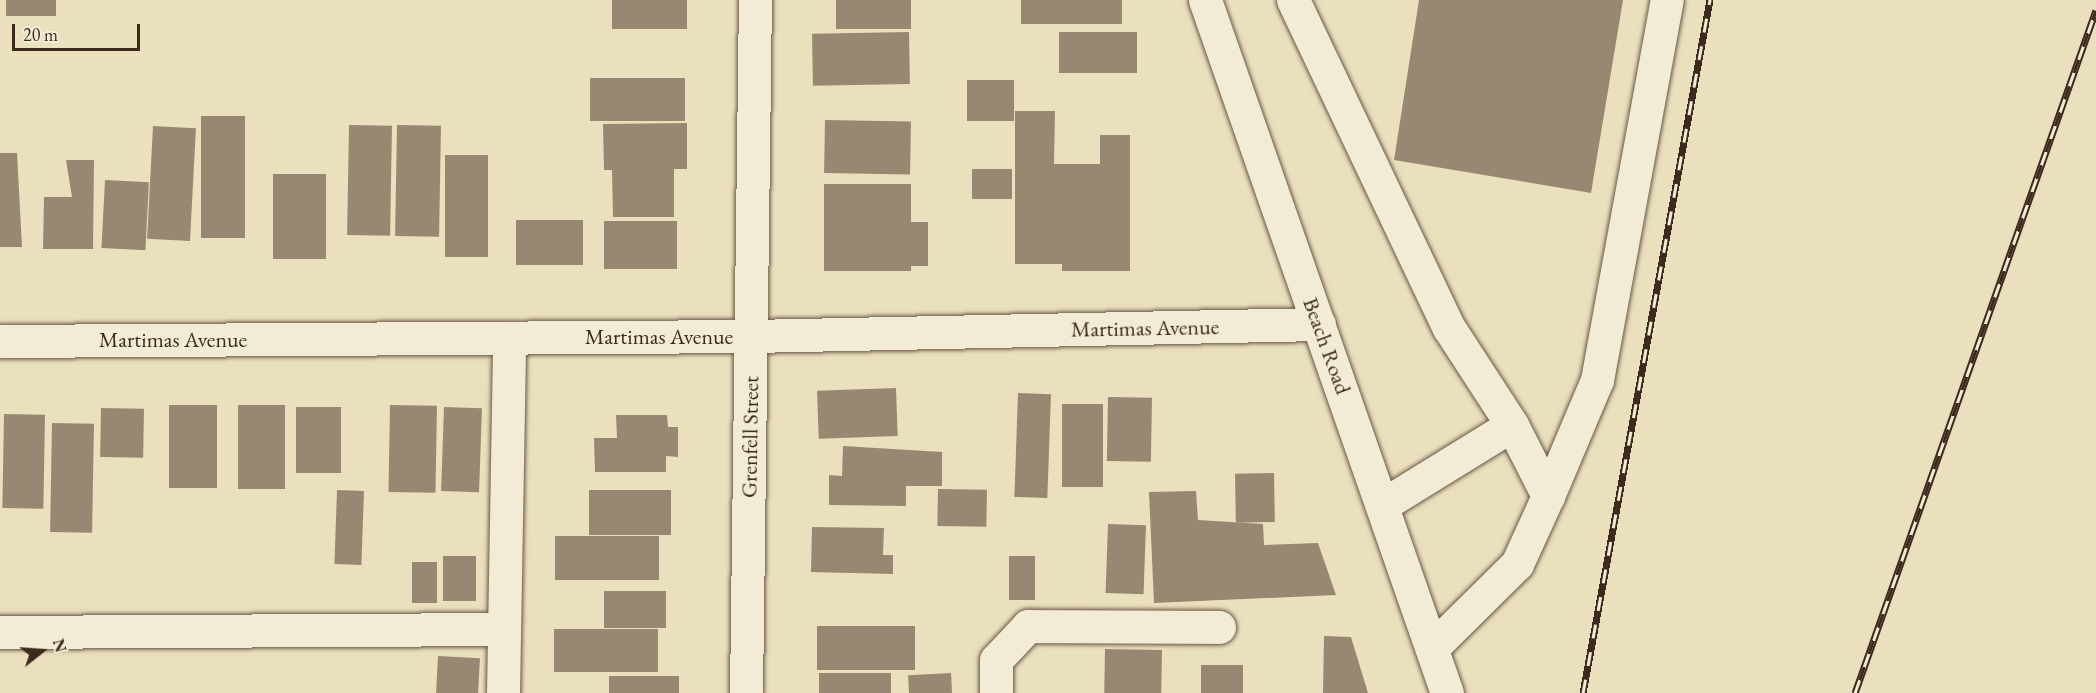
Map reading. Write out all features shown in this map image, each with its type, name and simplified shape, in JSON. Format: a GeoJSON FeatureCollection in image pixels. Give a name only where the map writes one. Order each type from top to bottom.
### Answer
{"type":"FeatureCollection","features":[{"type":"Feature","properties":{"kind":"street","name":"Grenfell Street"},"geometry":{"type":"LineString","coordinates":[[746,693],[755,0]]}},
{"type":"Feature","properties":{"kind":"street","name":"Beach Road"},"geometry":{"type":"LineString","coordinates":[[1205,0],[1384,504],[1447,693]]}},
{"type":"Feature","properties":{"kind":"street"},"geometry":{"type":"LineString","coordinates":[[1293,0],[1449,328],[1512,425],[1548,496]]}},
{"type":"Feature","properties":{"kind":"street"},"geometry":{"type":"LineString","coordinates":[[1432,648],[1517,564],[1597,380],[1667,0]]}},
{"type":"Feature","properties":{"kind":"street","name":"Martimas Avenue"},"geometry":{"type":"LineString","coordinates":[[0,341],[751,336],[1319,324]]}},
{"type":"Feature","properties":{"kind":"street"},"geometry":{"type":"LineString","coordinates":[[503,693],[509,338]]}},
{"type":"Feature","properties":{"kind":"street"},"geometry":{"type":"LineString","coordinates":[[1384,504],[1512,425]]}},
{"type":"Feature","properties":{"kind":"street"},"geometry":{"type":"LineString","coordinates":[[996,693],[996,660],[1028,626],[1219,627]]}},
{"type":"Feature","properties":{"kind":"street"},"geometry":{"type":"LineString","coordinates":[[0,632],[504,629]]}},
{"type":"Feature","properties":{"kind":"building"},"geometry":{"type":"Polygon","coordinates":[[[6,0],[56,0],[56,16],[6,16],[6,0]]]}},
{"type":"Feature","properties":{"kind":"building"},"geometry":{"type":"Polygon","coordinates":[[[612,0],[687,0],[687,29],[612,29],[612,0]]]}},
{"type":"Feature","properties":{"kind":"building"},"geometry":{"type":"Polygon","coordinates":[[[836,0],[911,0],[911,29],[836,29],[836,0]]]}},
{"type":"Feature","properties":{"kind":"building"},"geometry":{"type":"Polygon","coordinates":[[[1021,0],[1122,0],[1122,24],[1021,24],[1021,0]]]}},
{"type":"Feature","properties":{"kind":"building"},"geometry":{"type":"Polygon","coordinates":[[[1419,0],[1623,0],[1591,193],[1394,160],[1419,0]]]}},
{"type":"Feature","properties":{"kind":"building"},"geometry":{"type":"Polygon","coordinates":[[[909,32],[910,84],[813,86],[812,34],[909,32]]]}},
{"type":"Feature","properties":{"kind":"building"},"geometry":{"type":"Polygon","coordinates":[[[1059,32],[1137,32],[1137,73],[1059,73],[1059,32]]]}},
{"type":"Feature","properties":{"kind":"building"},"geometry":{"type":"Polygon","coordinates":[[[590,78],[685,78],[685,121],[590,121],[590,78]]]}},
{"type":"Feature","properties":{"kind":"building"},"geometry":{"type":"Polygon","coordinates":[[[967,80],[1014,80],[1014,121],[967,121],[967,80]]]}},
{"type":"Feature","properties":{"kind":"building"},"geometry":{"type":"Polygon","coordinates":[[[1015,111],[1055,111],[1054,164],[1100,164],[1100,135],[1130,135],[1130,271],[1062,271],[1062,264],[1015,264],[1015,111]]]}},
{"type":"Feature","properties":{"kind":"building"},"geometry":{"type":"Polygon","coordinates":[[[201,116],[245,116],[245,238],[201,238],[201,116]]]}},
{"type":"Feature","properties":{"kind":"building"},"geometry":{"type":"Polygon","coordinates":[[[825,120],[911,122],[910,174],[824,173],[825,120]]]}},
{"type":"Feature","properties":{"kind":"building"},"geometry":{"type":"Polygon","coordinates":[[[687,123],[687,169],[674,169],[674,217],[613,217],[612,170],[604,170],[603,124],[687,123]]]}},
{"type":"Feature","properties":{"kind":"building"},"geometry":{"type":"Polygon","coordinates":[[[349,125],[392,126],[390,236],[347,235],[349,125]]]}},
{"type":"Feature","properties":{"kind":"building"},"geometry":{"type":"Polygon","coordinates":[[[397,125],[441,126],[439,237],[395,236],[397,125]]]}},
{"type":"Feature","properties":{"kind":"building"},"geometry":{"type":"Polygon","coordinates":[[[153,126],[196,128],[190,241],[147,239],[153,126]]]}},
{"type":"Feature","properties":{"kind":"building"},"geometry":{"type":"Polygon","coordinates":[[[0,153],[17,153],[22,247],[0,247],[0,153]]]}},
{"type":"Feature","properties":{"kind":"building"},"geometry":{"type":"Polygon","coordinates":[[[445,155],[488,155],[488,257],[445,257],[445,155]]]}},
{"type":"Feature","properties":{"kind":"building"},"geometry":{"type":"Polygon","coordinates":[[[66,160],[94,160],[93,249],[43,249],[44,197],[72,197],[66,160]]]}},
{"type":"Feature","properties":{"kind":"building"},"geometry":{"type":"Polygon","coordinates":[[[972,169],[1012,169],[1012,199],[972,199],[972,169]]]}},
{"type":"Feature","properties":{"kind":"building"},"geometry":{"type":"Polygon","coordinates":[[[273,174],[326,174],[326,259],[273,259],[273,174]]]}},
{"type":"Feature","properties":{"kind":"building"},"geometry":{"type":"Polygon","coordinates":[[[105,180],[149,182],[145,250],[101,248],[105,180]]]}},
{"type":"Feature","properties":{"kind":"building"},"geometry":{"type":"Polygon","coordinates":[[[824,184],[911,184],[911,222],[928,222],[928,266],[911,266],[911,271],[824,271],[824,184]]]}},
{"type":"Feature","properties":{"kind":"building"},"geometry":{"type":"Polygon","coordinates":[[[516,220],[583,220],[583,265],[516,265],[516,220]]]}},
{"type":"Feature","properties":{"kind":"building"},"geometry":{"type":"Polygon","coordinates":[[[604,221],[677,221],[677,269],[604,269],[604,221]]]}},
{"type":"Feature","properties":{"kind":"building"},"geometry":{"type":"Polygon","coordinates":[[[896,388],[898,436],[819,439],[817,391],[896,388]]]}},
{"type":"Feature","properties":{"kind":"building"},"geometry":{"type":"Polygon","coordinates":[[[1018,393],[1051,394],[1047,498],[1014,497],[1018,393]]]}},
{"type":"Feature","properties":{"kind":"building"},"geometry":{"type":"Polygon","coordinates":[[[1108,397],[1152,398],[1151,462],[1107,461],[1108,397]]]}},
{"type":"Feature","properties":{"kind":"building"},"geometry":{"type":"Polygon","coordinates":[[[1062,404],[1103,404],[1103,487],[1062,487],[1062,404]]]}},
{"type":"Feature","properties":{"kind":"building"},"geometry":{"type":"Polygon","coordinates":[[[169,405],[217,405],[217,488],[169,488],[169,405]]]}},
{"type":"Feature","properties":{"kind":"building"},"geometry":{"type":"Polygon","coordinates":[[[238,405],[285,405],[285,489],[238,489],[238,405]]]}},
{"type":"Feature","properties":{"kind":"building"},"geometry":{"type":"Polygon","coordinates":[[[390,405],[437,406],[435,493],[388,492],[390,405]]]}},
{"type":"Feature","properties":{"kind":"building"},"geometry":{"type":"Polygon","coordinates":[[[296,407],[341,407],[341,473],[296,473],[296,407]]]}},
{"type":"Feature","properties":{"kind":"building"},"geometry":{"type":"Polygon","coordinates":[[[444,407],[482,408],[479,492],[441,491],[444,407]]]}},
{"type":"Feature","properties":{"kind":"building"},"geometry":{"type":"Polygon","coordinates":[[[101,408],[144,409],[143,458],[100,457],[101,408]]]}},
{"type":"Feature","properties":{"kind":"building"},"geometry":{"type":"Polygon","coordinates":[[[4,414],[45,415],[43,509],[2,508],[4,414]]]}},
{"type":"Feature","properties":{"kind":"building"},"geometry":{"type":"Polygon","coordinates":[[[616,415],[667,415],[668,427],[678,427],[678,457],[666,456],[666,472],[595,472],[594,438],[617,438],[616,415]]]}},
{"type":"Feature","properties":{"kind":"building"},"geometry":{"type":"Polygon","coordinates":[[[52,423],[94,424],[92,533],[50,532],[52,423]]]}},
{"type":"Feature","properties":{"kind":"building"},"geometry":{"type":"Polygon","coordinates":[[[843,446],[942,452],[942,486],[906,486],[906,506],[829,505],[829,475],[842,476],[843,446]]]}},
{"type":"Feature","properties":{"kind":"building"},"geometry":{"type":"Polygon","coordinates":[[[1274,473],[1275,522],[1236,523],[1235,474],[1274,473]]]}},
{"type":"Feature","properties":{"kind":"building"},"geometry":{"type":"Polygon","coordinates":[[[938,489],[987,490],[986,527],[937,526],[938,489]]]}},
{"type":"Feature","properties":{"kind":"building"},"geometry":{"type":"Polygon","coordinates":[[[337,490],[364,491],[361,565],[334,564],[337,490]]]}},
{"type":"Feature","properties":{"kind":"building"},"geometry":{"type":"Polygon","coordinates":[[[589,490],[671,490],[671,535],[589,535],[589,490]]]}},
{"type":"Feature","properties":{"kind":"building"},"geometry":{"type":"Polygon","coordinates":[[[1196,491],[1198,520],[1263,524],[1264,545],[1318,543],[1336,595],[1154,603],[1149,492],[1196,491]]]}},
{"type":"Feature","properties":{"kind":"building"},"geometry":{"type":"Polygon","coordinates":[[[1108,524],[1146,525],[1144,594],[1106,593],[1108,524]]]}},
{"type":"Feature","properties":{"kind":"building"},"geometry":{"type":"Polygon","coordinates":[[[812,527],[884,528],[883,555],[893,555],[893,574],[811,572],[812,527]]]}},
{"type":"Feature","properties":{"kind":"building"},"geometry":{"type":"Polygon","coordinates":[[[555,536],[659,536],[659,580],[555,580],[555,536]]]}},
{"type":"Feature","properties":{"kind":"building"},"geometry":{"type":"Polygon","coordinates":[[[443,556],[476,556],[476,601],[443,601],[443,556]]]}},
{"type":"Feature","properties":{"kind":"building"},"geometry":{"type":"Polygon","coordinates":[[[1009,556],[1035,556],[1035,600],[1009,600],[1009,556]]]}},
{"type":"Feature","properties":{"kind":"building"},"geometry":{"type":"Polygon","coordinates":[[[412,562],[437,562],[437,603],[412,603],[412,562]]]}},
{"type":"Feature","properties":{"kind":"building"},"geometry":{"type":"Polygon","coordinates":[[[604,591],[666,591],[666,628],[604,628],[604,591]]]}},
{"type":"Feature","properties":{"kind":"building"},"geometry":{"type":"Polygon","coordinates":[[[817,626],[915,626],[915,670],[817,670],[817,626]]]}},
{"type":"Feature","properties":{"kind":"building"},"geometry":{"type":"Polygon","coordinates":[[[554,629],[658,629],[658,672],[554,672],[554,629]]]}},
{"type":"Feature","properties":{"kind":"building"},"geometry":{"type":"Polygon","coordinates":[[[1324,636],[1351,637],[1368,693],[1323,693],[1324,636]]]}},
{"type":"Feature","properties":{"kind":"building"},"geometry":{"type":"Polygon","coordinates":[[[1105,649],[1162,650],[1161,693],[1104,693],[1105,649]]]}},
{"type":"Feature","properties":{"kind":"building"},"geometry":{"type":"Polygon","coordinates":[[[438,656],[480,658],[478,693],[436,693],[438,656]]]}},
{"type":"Feature","properties":{"kind":"building"},"geometry":{"type":"Polygon","coordinates":[[[1201,665],[1243,665],[1243,693],[1201,693],[1201,665]]]}},
{"type":"Feature","properties":{"kind":"building"},"geometry":{"type":"Polygon","coordinates":[[[819,673],[891,673],[891,693],[819,693],[819,673]]]}},
{"type":"Feature","properties":{"kind":"building"},"geometry":{"type":"Polygon","coordinates":[[[951,673],[952,693],[909,693],[908,675],[951,673]]]}},
{"type":"Feature","properties":{"kind":"building"},"geometry":{"type":"Polygon","coordinates":[[[609,676],[679,676],[679,693],[609,693],[609,676]]]}},
{"type":"Feature","properties":{"kind":"railway"},"geometry":{"type":"LineString","coordinates":[[1583,693],[1710,0]]}},
{"type":"Feature","properties":{"kind":"railway"},"geometry":{"type":"LineString","coordinates":[[1855,693],[2096,10]]}}]}
